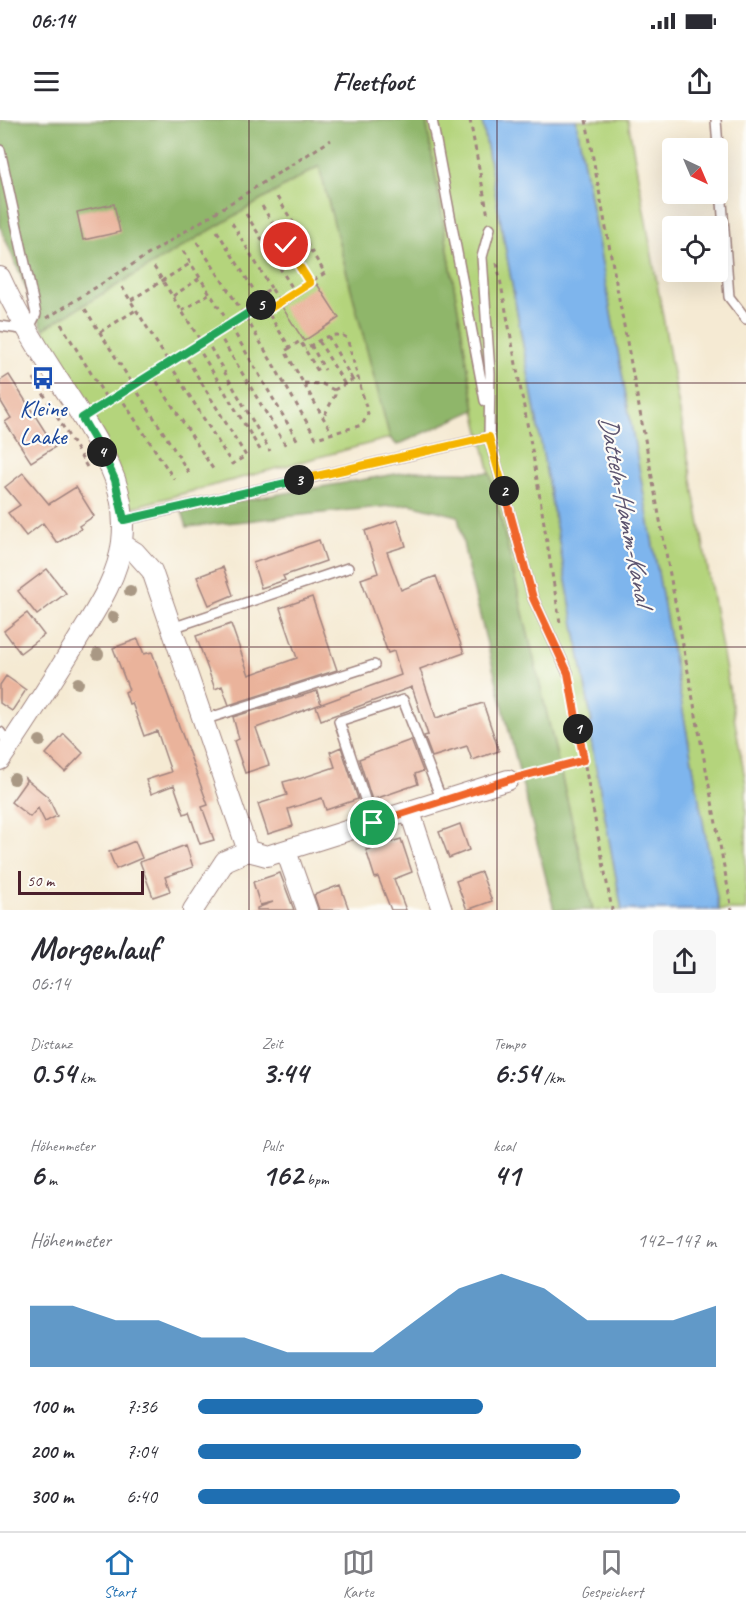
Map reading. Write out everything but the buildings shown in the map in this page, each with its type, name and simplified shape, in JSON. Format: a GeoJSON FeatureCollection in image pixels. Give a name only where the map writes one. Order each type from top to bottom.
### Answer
{"type":"FeatureCollection","features":[{"type":"Feature","properties":{"kind":"street"},"geometry":{"type":"LineString","coordinates":[[0,277],[28,330],[110,466],[124,520],[117,566],[92,615],[3,745]]}},
{"type":"Feature","properties":{"kind":"street"},"geometry":{"type":"LineString","coordinates":[[122,544],[135,552],[152,571],[248,850]]}},
{"type":"Feature","properties":{"kind":"street"},"geometry":{"type":"LineString","coordinates":[[193,910],[225,861],[248,850],[267,856],[286,851],[508,780]]}},
{"type":"Feature","properties":{"kind":"street"},"geometry":{"type":"LineString","coordinates":[[410,812],[442,910]]}},
{"type":"Feature","properties":{"kind":"street"},"geometry":{"type":"LineString","coordinates":[[286,851],[307,910]]}},
{"type":"Feature","properties":{"kind":"lane"},"geometry":{"type":"LineString","coordinates":[[432,120],[488,416]]}},
{"type":"Feature","properties":{"kind":"lane"},"geometry":{"type":"LineString","coordinates":[[716,120],[729,297],[746,319]]}},
{"type":"Feature","properties":{"kind":"lane"},"geometry":{"type":"LineString","coordinates":[[0,150],[36,314],[28,330],[0,326]]}},
{"type":"Feature","properties":{"kind":"lane"},"geometry":{"type":"LineString","coordinates":[[490,228],[482,257],[490,373],[489,437],[533,598],[568,673]]}},
{"type":"Feature","properties":{"kind":"lane"},"geometry":{"type":"LineString","coordinates":[[124,520],[489,437]]}},
{"type":"Feature","properties":{"kind":"lane"},"geometry":{"type":"LineString","coordinates":[[172,628],[348,568]]}},
{"type":"Feature","properties":{"kind":"lane"},"geometry":{"type":"LineString","coordinates":[[203,720],[374,665]]}},
{"type":"Feature","properties":{"kind":"lane"},"geometry":{"type":"LineString","coordinates":[[373,823],[339,721],[403,700],[442,801]]}},
{"type":"Feature","properties":{"kind":"path"},"geometry":{"type":"LineString","coordinates":[[470,120],[490,228]]}},
{"type":"Feature","properties":{"kind":"path"},"geometry":{"type":"LineString","coordinates":[[586,120],[732,910]]}},
{"type":"Feature","properties":{"kind":"path"},"geometry":{"type":"LineString","coordinates":[[28,330],[331,140]]}},
{"type":"Feature","properties":{"kind":"path"},"geometry":{"type":"LineString","coordinates":[[266,311],[325,273],[277,196]]}},
{"type":"Feature","properties":{"kind":"path"},"geometry":{"type":"LineString","coordinates":[[262,207],[310,283]]}},
{"type":"Feature","properties":{"kind":"path"},"geometry":{"type":"LineString","coordinates":[[246,214],[295,292]]}},
{"type":"Feature","properties":{"kind":"path"},"geometry":{"type":"LineString","coordinates":[[232,223],[280,301]]}},
{"type":"Feature","properties":{"kind":"path"},"geometry":{"type":"LineString","coordinates":[[217,231],[290,348]]}},
{"type":"Feature","properties":{"kind":"path"},"geometry":{"type":"LineString","coordinates":[[197,242],[316,438],[366,421],[368,414],[347,338],[340,334],[328,336],[305,349]]}},
{"type":"Feature","properties":{"kind":"path"},"geometry":{"type":"LineString","coordinates":[[183,251],[230,325],[299,443]]}},
{"type":"Feature","properties":{"kind":"path"},"geometry":{"type":"LineString","coordinates":[[496,262],[533,455],[561,627]]}},
{"type":"Feature","properties":{"kind":"path"},"geometry":{"type":"LineString","coordinates":[[130,300],[191,263]]}},
{"type":"Feature","properties":{"kind":"path"},"geometry":{"type":"LineString","coordinates":[[154,267],[204,341],[270,451]]}},
{"type":"Feature","properties":{"kind":"path"},"geometry":{"type":"LineString","coordinates":[[173,296],[200,278]]}},
{"type":"Feature","properties":{"kind":"path"},"geometry":{"type":"LineString","coordinates":[[122,287],[231,464],[246,456],[184,354]]}},
{"type":"Feature","properties":{"kind":"path"},"geometry":{"type":"LineString","coordinates":[[257,297],[271,288]]}},
{"type":"Feature","properties":{"kind":"path"},"geometry":{"type":"LineString","coordinates":[[182,311],[210,293]]}},
{"type":"Feature","properties":{"kind":"path"},"geometry":{"type":"LineString","coordinates":[[82,418],[262,305]]}},
{"type":"Feature","properties":{"kind":"path"},"geometry":{"type":"LineString","coordinates":[[85,309],[191,476]]}},
{"type":"Feature","properties":{"kind":"path"},"geometry":{"type":"LineString","coordinates":[[100,332],[136,310]]}},
{"type":"Feature","properties":{"kind":"path"},"geometry":{"type":"LineString","coordinates":[[61,324],[108,401]]}},
{"type":"Feature","properties":{"kind":"path"},"geometry":{"type":"LineString","coordinates":[[218,333],[286,446]]}},
{"type":"Feature","properties":{"kind":"path"},"geometry":{"type":"LineString","coordinates":[[328,336],[352,379]]}},
{"type":"Feature","properties":{"kind":"path"},"geometry":{"type":"LineString","coordinates":[[319,373],[300,341],[285,351],[332,433]]}},
{"type":"Feature","properties":{"kind":"path"},"geometry":{"type":"LineString","coordinates":[[320,341],[344,383]]}},
{"type":"Feature","properties":{"kind":"path"},"geometry":{"type":"LineString","coordinates":[[311,345],[325,370]]}},
{"type":"Feature","properties":{"kind":"path"},"geometry":{"type":"LineString","coordinates":[[197,346],[262,453]]}},
{"type":"Feature","properties":{"kind":"path"},"geometry":{"type":"LineString","coordinates":[[152,374],[213,469]]}},
{"type":"Feature","properties":{"kind":"path"},"geometry":{"type":"LineString","coordinates":[[334,390],[358,377]]}},
{"type":"Feature","properties":{"kind":"path"},"geometry":{"type":"LineString","coordinates":[[304,383],[322,384],[334,390]]}},
{"type":"Feature","properties":{"kind":"path"},"geometry":{"type":"LineString","coordinates":[[323,418],[335,395],[334,390]]}},
{"type":"Feature","properties":{"kind":"path"},"geometry":{"type":"LineString","coordinates":[[119,394],[174,479]]}},
{"type":"Feature","properties":{"kind":"path"},"geometry":{"type":"LineString","coordinates":[[568,673],[612,910]]}},
{"type":"Feature","properties":{"kind":"path"},"geometry":{"type":"LineString","coordinates":[[508,780],[584,760]]}},
{"type":"Feature","properties":{"kind":"green space"},"geometry":{"type":"Polygon","coordinates":[[[0,120],[426,120],[475,410],[397,445],[390,438],[319,166],[43,329],[0,226],[0,120]]]}},
{"type":"Feature","properties":{"kind":"green space"},"geometry":{"type":"Polygon","coordinates":[[[426,120],[482,120],[592,723],[588,724],[622,910],[593,910],[475,410],[426,120]]]}},
{"type":"Feature","properties":{"kind":"green space"},"geometry":{"type":"Polygon","coordinates":[[[576,120],[628,120],[746,784],[746,910],[719,910],[576,120]]]}},
{"type":"Feature","properties":{"kind":"green space"},"geometry":{"type":"Polygon","coordinates":[[[319,166],[390,438],[129,508],[117,468],[43,329],[319,166]]]}},
{"type":"Feature","properties":{"kind":"green space"},"geometry":{"type":"Polygon","coordinates":[[[413,471],[490,473],[593,910],[554,910],[468,568],[458,516],[410,504],[187,527],[182,511],[413,471]]]}},
{"type":"Feature","properties":{"kind":"water","name":"Datteln-Hamm-Kanal"},"geometry":{"type":"Polygon","coordinates":[[[482,120],[576,120],[719,910],[622,910],[588,724],[592,723],[482,120]]]}},
{"type":"Feature","properties":{"kind":"place","name":"Kleine Laake"},"geometry":{"type":"Point","coordinates":[43,378]}},
{"type":"Feature","properties":{"kind":"route"},"geometry":{"type":"LineString","coordinates":[[286,245],[310,283],[266,311],[262,305],[82,418],[110,466],[124,520],[489,437],[533,598],[568,673],[584,760],[508,780],[373,823]]}}]}
